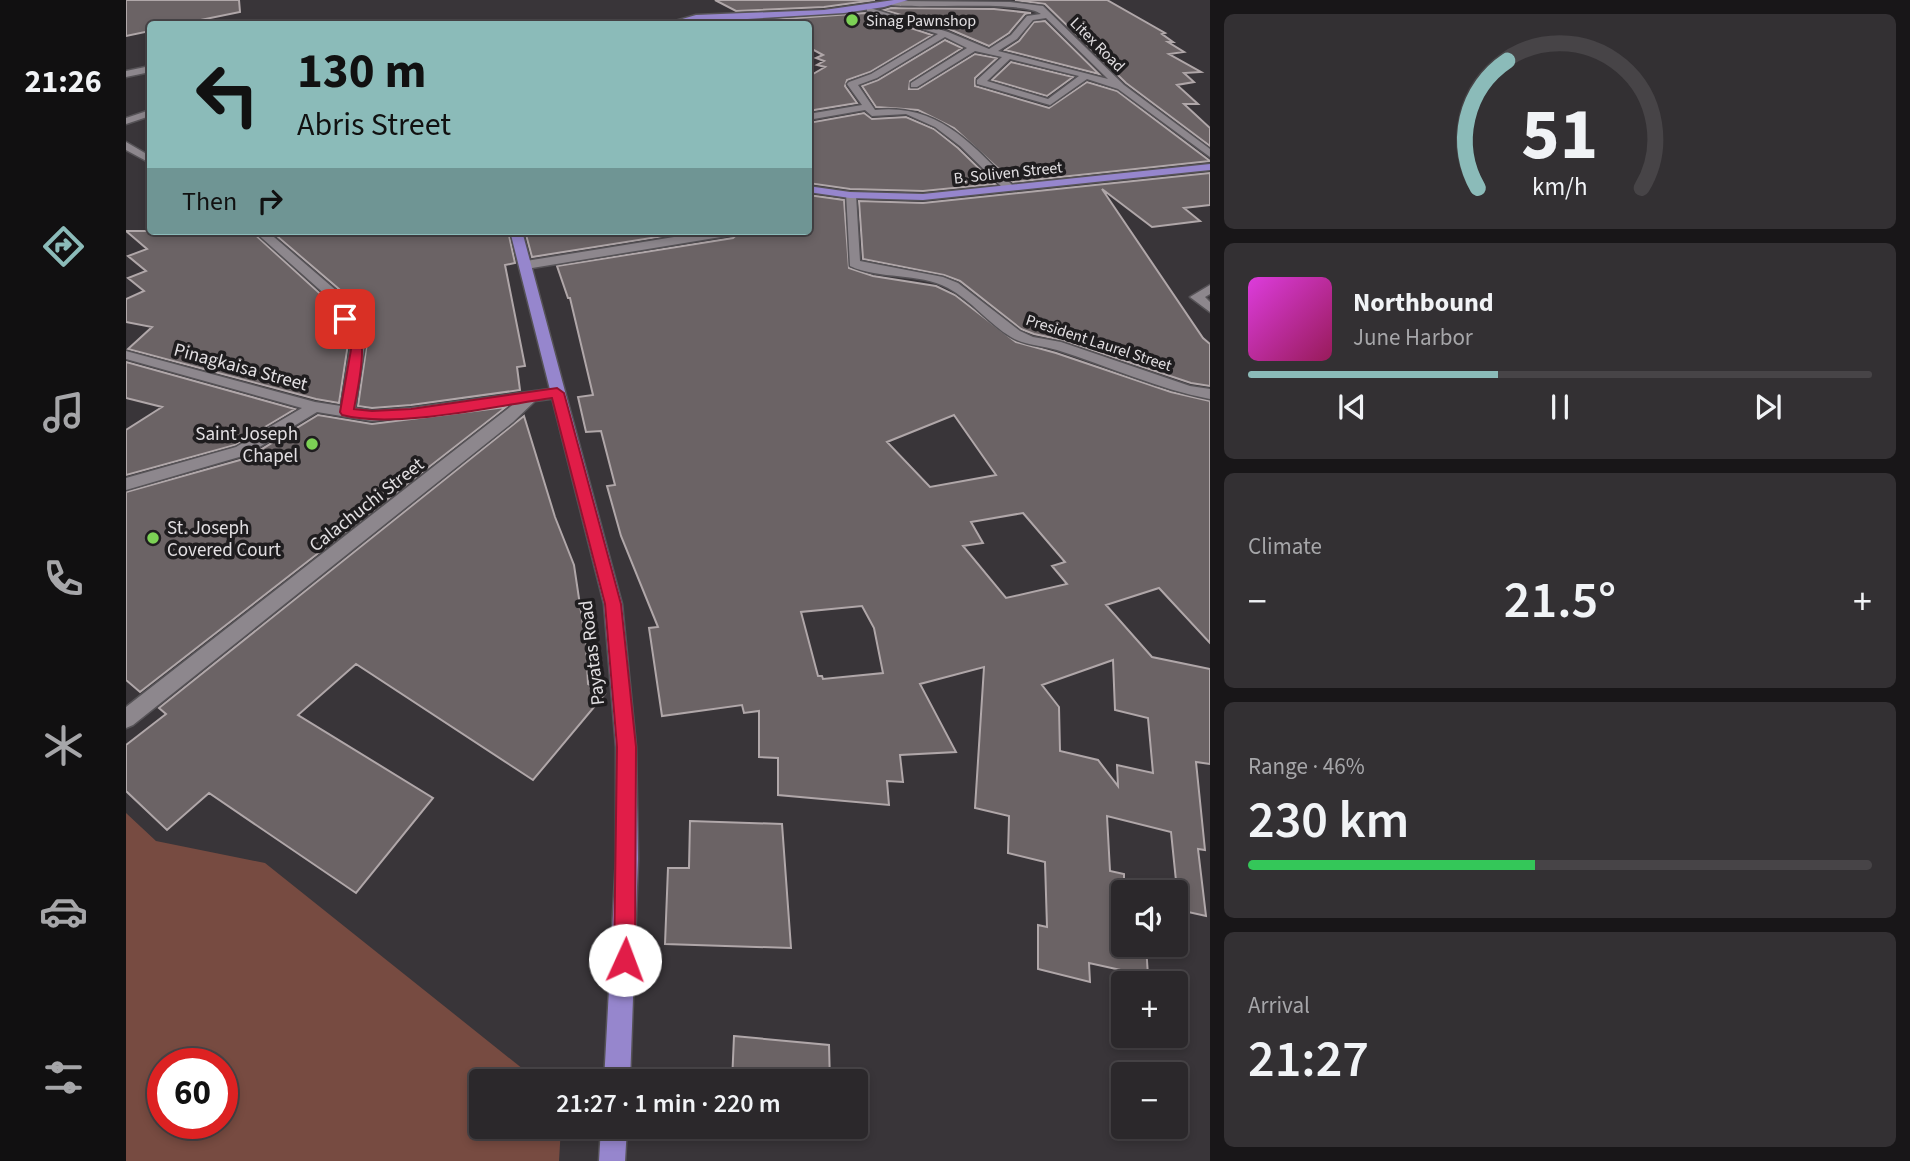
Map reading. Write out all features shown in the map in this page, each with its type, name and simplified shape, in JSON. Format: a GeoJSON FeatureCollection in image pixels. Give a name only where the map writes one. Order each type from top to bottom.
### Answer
{"type":"FeatureCollection","features":[{"type":"Feature","properties":{"kind":"main road"},"geometry":{"type":"LineString","coordinates":[[676,21],[707,17],[870,9],[904,0]]}},
{"type":"Feature","properties":{"kind":"main road","name":"B. Soliven Street"},"geometry":{"type":"LineString","coordinates":[[812,190],[850,195],[923,197],[1210,167]]}},
{"type":"Feature","properties":{"kind":"main road","name":"Payatas Road"},"geometry":{"type":"LineString","coordinates":[[517,235],[613,604],[626,747],[627,859],[618,1069]]}},
{"type":"Feature","properties":{"kind":"main road"},"geometry":{"type":"LineString","coordinates":[[612,1161],[613,1139]]}},
{"type":"Feature","properties":{"kind":"street","name":"Litex Road"},"geometry":{"type":"LineString","coordinates":[[894,3],[1015,4],[1040,8],[1121,87]]}},
{"type":"Feature","properties":{"kind":"street"},"geometry":{"type":"LineString","coordinates":[[870,9],[945,34],[974,48],[1086,75],[1121,87],[1210,154]]}},
{"type":"Feature","properties":{"kind":"street"},"geometry":{"type":"LineString","coordinates":[[991,52],[1014,37],[1030,18],[1049,15]]}},
{"type":"Feature","properties":{"kind":"street"},"geometry":{"type":"LineString","coordinates":[[945,34],[874,76],[852,83],[872,113],[909,111],[939,126],[970,148],[1009,188]]}},
{"type":"Feature","properties":{"kind":"street"},"geometry":{"type":"LineString","coordinates":[[914,85],[974,48]]}},
{"type":"Feature","properties":{"kind":"street"},"geometry":{"type":"LineString","coordinates":[[1010,55],[980,82],[1050,102],[1086,75]]}},
{"type":"Feature","properties":{"kind":"street"},"geometry":{"type":"LineString","coordinates":[[126,74],[147,70]]}},
{"type":"Feature","properties":{"kind":"street"},"geometry":{"type":"LineString","coordinates":[[812,116],[866,107]]}},
{"type":"Feature","properties":{"kind":"street"},"geometry":{"type":"LineString","coordinates":[[126,121],[147,114]]}},
{"type":"Feature","properties":{"kind":"street"},"geometry":{"type":"LineString","coordinates":[[126,145],[147,158]]}},
{"type":"Feature","properties":{"kind":"street","name":"President Laurel Street"},"geometry":{"type":"LineString","coordinates":[[850,195],[855,263],[865,268],[939,280],[954,286],[1015,334],[1030,341],[1056,345],[1188,390],[1210,394]]}},
{"type":"Feature","properties":{"kind":"street"},"geometry":{"type":"LineString","coordinates":[[265,235],[333,295],[358,344],[347,412]]}},
{"type":"Feature","properties":{"kind":"street"},"geometry":{"type":"LineString","coordinates":[[526,265],[669,236]]}},
{"type":"Feature","properties":{"kind":"street"},"geometry":{"type":"LineString","coordinates":[[1210,289],[1196,297],[1210,308]]}},
{"type":"Feature","properties":{"kind":"street","name":"Pinagkaisa Street"},"geometry":{"type":"LineString","coordinates":[[126,355],[315,407],[372,416],[557,393]]}},
{"type":"Feature","properties":{"kind":"street","name":"Calachuchi Street"},"geometry":{"type":"LineString","coordinates":[[126,719],[508,419],[530,397]]}},
{"type":"Feature","properties":{"kind":"street"},"geometry":{"type":"LineString","coordinates":[[126,484],[241,451],[315,407]]}},
{"type":"Feature","properties":{"kind":"shaded area"},"geometry":{"type":"Polygon","coordinates":[[[126,813],[156,841],[265,863],[523,1069],[469,1069],[469,1139],[560,1139],[559,1161],[126,1161],[126,813]]]}},
{"type":"Feature","properties":{"kind":"building"},"geometry":{"type":"Polygon","coordinates":[[[126,0],[239,0],[240,12],[196,21],[147,21],[147,32],[126,36],[126,0]]]}},
{"type":"Feature","properties":{"kind":"building"},"geometry":{"type":"Polygon","coordinates":[[[715,0],[875,0],[824,7],[736,11],[715,0]]]}},
{"type":"Feature","properties":{"kind":"building"},"geometry":{"type":"Polygon","coordinates":[[[1015,0],[1107,0],[1165,33],[1162,34],[1173,42],[1168,42],[1184,52],[1169,54],[1201,72],[1184,73],[1194,82],[1177,85],[1198,104],[1184,104],[1210,128],[1210,146],[1126,83],[1045,4],[1015,0]]]}},
{"type":"Feature","properties":{"kind":"building"},"geometry":{"type":"Polygon","coordinates":[[[994,9],[1031,13],[1025,14],[1009,33],[989,46],[949,29],[884,10],[994,9]]]}},
{"type":"Feature","properties":{"kind":"building"},"geometry":{"type":"Polygon","coordinates":[[[865,13],[932,35],[870,72],[847,80],[845,86],[857,103],[812,110],[812,75],[825,67],[817,65],[824,61],[816,58],[823,55],[812,49],[812,21],[756,21],[865,13]]]}},
{"type":"Feature","properties":{"kind":"building"},"geometry":{"type":"Polygon","coordinates":[[[1045,21],[1099,74],[1005,50],[1019,41],[1034,22],[1045,21]]]}},
{"type":"Feature","properties":{"kind":"building"},"geometry":{"type":"Polygon","coordinates":[[[945,40],[962,48],[910,81],[909,89],[918,89],[975,54],[997,58],[975,78],[975,86],[1049,108],[1087,82],[1117,91],[1210,161],[1013,182],[954,128],[918,110],[876,107],[862,86],[878,80],[945,40]]]}},
{"type":"Feature","properties":{"kind":"building"},"geometry":{"type":"Polygon","coordinates":[[[1011,62],[1073,77],[1047,96],[992,80],[1011,62]]]}},
{"type":"Feature","properties":{"kind":"building"},"geometry":{"type":"Polygon","coordinates":[[[864,113],[872,119],[906,117],[934,129],[995,184],[923,191],[850,189],[812,184],[812,122],[864,113]]]}},
{"type":"Feature","properties":{"kind":"building"},"geometry":{"type":"Polygon","coordinates":[[[1210,173],[1210,205],[1184,208],[1200,221],[1152,227],[1102,189],[1203,338],[1210,344],[1210,386],[1191,383],[1021,329],[960,281],[944,275],[863,259],[859,201],[923,203],[1210,173]]]}},
{"type":"Feature","properties":{"kind":"building"},"geometry":{"type":"Polygon","coordinates":[[[812,196],[844,200],[849,268],[873,276],[936,286],[955,295],[1016,342],[1171,392],[1210,401],[1210,643],[1159,588],[1106,605],[1152,657],[1210,669],[1210,764],[1196,762],[1205,850],[1198,849],[1206,916],[1188,912],[1188,880],[1176,880],[1171,832],[1107,816],[1110,871],[1124,874],[1124,880],[1111,880],[1111,957],[1147,957],[1148,971],[1125,971],[1089,963],[1090,982],[1038,969],[1038,925],[1047,927],[1045,862],[1008,853],[1009,816],[975,808],[984,667],[920,684],[956,752],[900,755],[903,782],[887,781],[889,805],[778,795],[778,758],[759,757],[759,711],[744,713],[742,705],[662,716],[649,628],[658,627],[621,536],[607,486],[615,485],[601,431],[586,432],[578,397],[593,395],[570,298],[557,266],[733,238],[736,235],[812,235],[812,196]],[[954,415],[887,442],[930,487],[996,475],[954,415]],[[1023,513],[971,522],[983,543],[963,546],[1006,598],[1067,584],[1052,566],[1065,562],[1023,513]],[[862,606],[801,612],[818,676],[823,679],[883,673],[874,628],[862,606]],[[1113,660],[1042,685],[1059,707],[1060,751],[1098,760],[1118,786],[1117,765],[1153,773],[1148,718],[1115,710],[1113,660]]]}},
{"type":"Feature","properties":{"kind":"building"},"geometry":{"type":"Polygon","coordinates":[[[126,231],[147,231],[147,235],[255,235],[326,299],[348,344],[339,403],[128,349],[152,327],[126,322],[126,299],[144,291],[128,278],[146,271],[128,256],[147,249],[126,231]]]}},
{"type":"Feature","properties":{"kind":"building"},"geometry":{"type":"Polygon","coordinates":[[[276,235],[509,235],[515,263],[505,265],[525,366],[517,367],[520,390],[411,405],[372,408],[358,406],[367,343],[340,290],[276,235]]]}},
{"type":"Feature","properties":{"kind":"building"},"geometry":{"type":"Polygon","coordinates":[[[526,235],[670,235],[532,257],[526,235]]]}},
{"type":"Feature","properties":{"kind":"building"},"geometry":{"type":"Polygon","coordinates":[[[126,362],[295,409],[235,445],[126,475],[126,430],[162,407],[126,398],[126,362]]]}},
{"type":"Feature","properties":{"kind":"building"},"geometry":{"type":"Polygon","coordinates":[[[506,407],[140,692],[126,680],[126,492],[247,458],[318,415],[372,424],[506,407]]]}},
{"type":"Feature","properties":{"kind":"building"},"geometry":{"type":"Polygon","coordinates":[[[524,416],[555,517],[574,565],[586,645],[588,684],[605,694],[533,780],[356,664],[298,715],[433,798],[356,893],[209,793],[167,830],[126,791],[126,745],[166,714],[159,708],[524,416]]]}},
{"type":"Feature","properties":{"kind":"building"},"geometry":{"type":"Polygon","coordinates":[[[690,821],[782,824],[791,948],[665,944],[668,868],[689,868],[690,821]]]}},
{"type":"Feature","properties":{"kind":"building"},"geometry":{"type":"Polygon","coordinates":[[[734,1036],[829,1045],[830,1069],[733,1069],[734,1036]]]}},
{"type":"Feature","properties":{"kind":"place","name":"Sinag Pawnshop"},"geometry":{"type":"Point","coordinates":[852,20]}},
{"type":"Feature","properties":{"kind":"place","name":"Saint Joseph Chapel"},"geometry":{"type":"Point","coordinates":[312,444]}},
{"type":"Feature","properties":{"kind":"place","name":"St. Joseph Covered Court"},"geometry":{"type":"Point","coordinates":[153,538]}},
{"type":"Feature","properties":{"kind":"route"},"geometry":{"type":"LineString","coordinates":[[345,319],[358,344],[347,412],[372,416],[411,413],[557,393],[591,511],[613,604],[626,747],[625,960]]}}]}
